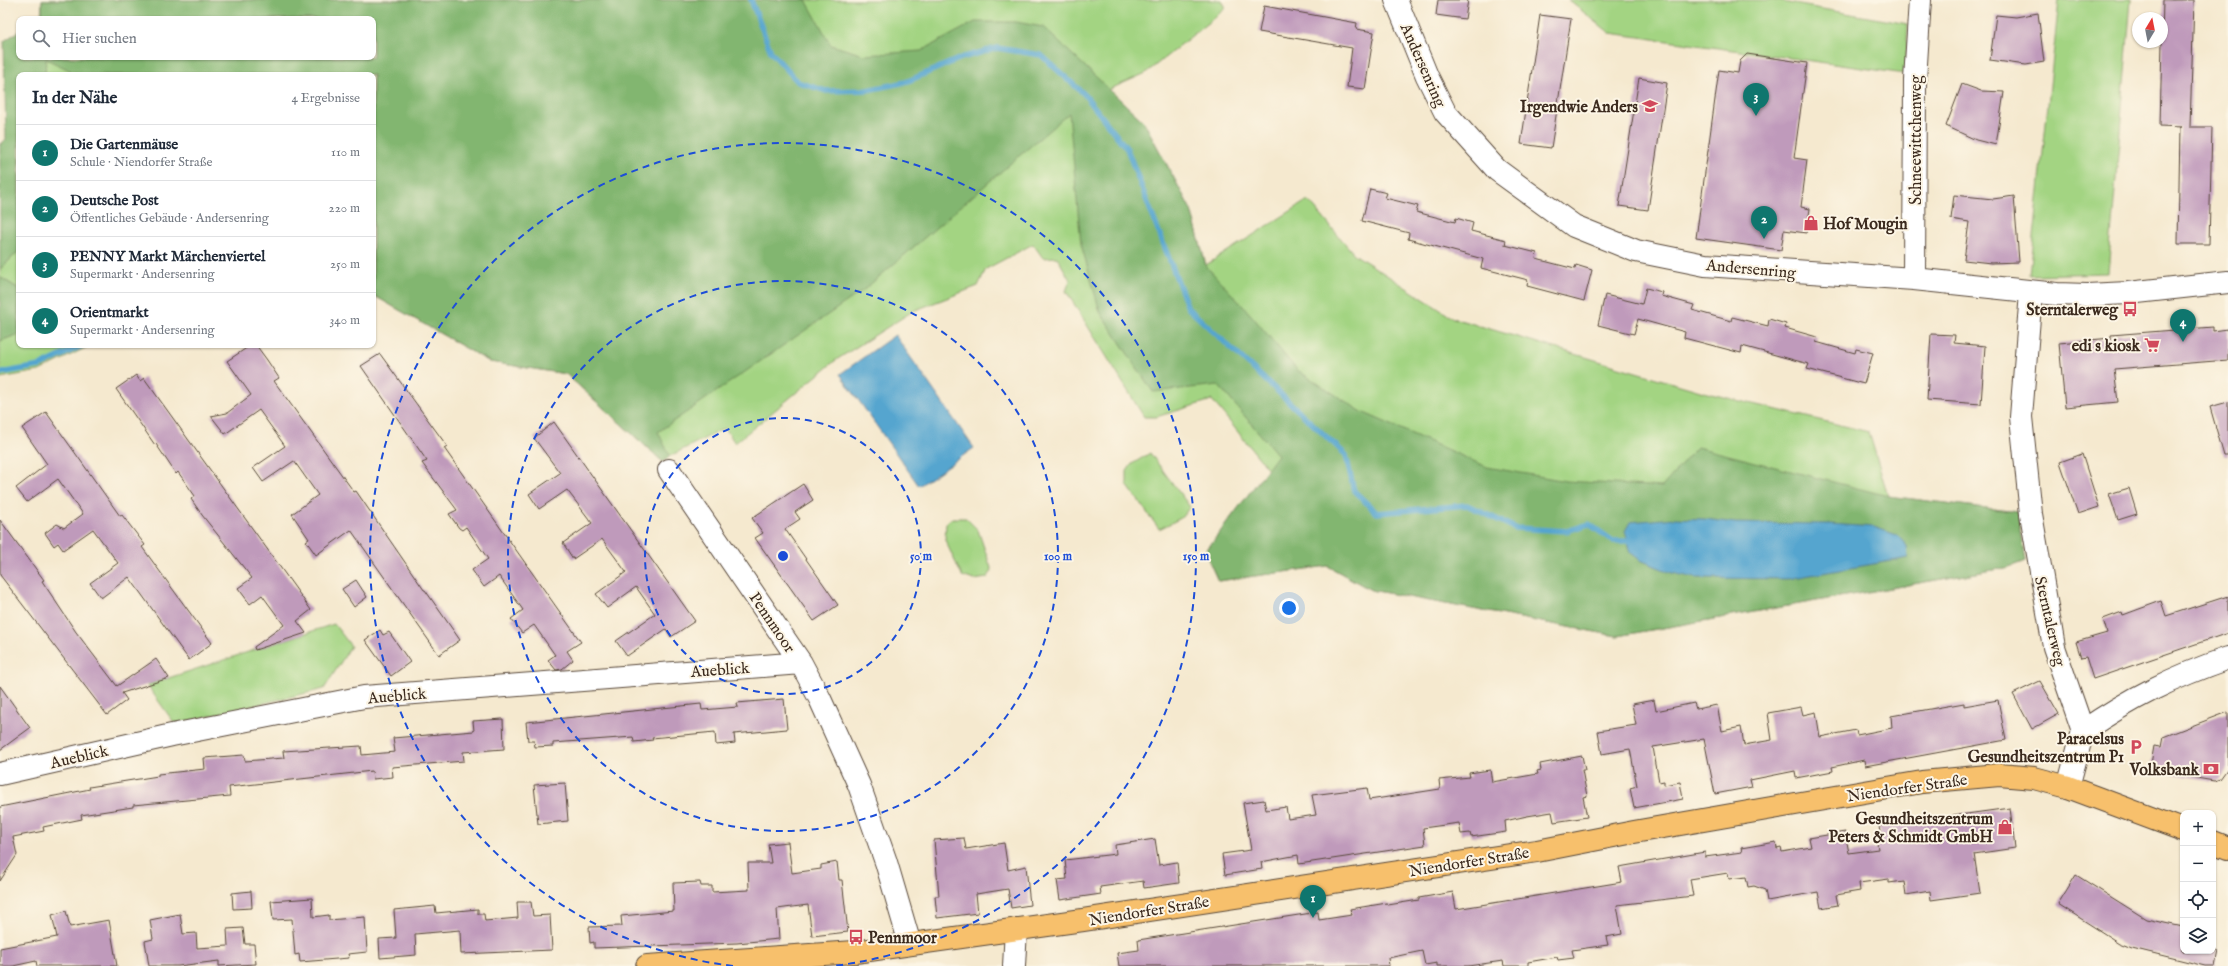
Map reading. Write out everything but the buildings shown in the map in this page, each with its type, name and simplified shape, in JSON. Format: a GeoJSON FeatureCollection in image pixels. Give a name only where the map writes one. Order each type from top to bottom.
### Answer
{"type":"FeatureCollection","features":[{"type":"Feature","properties":{"kind":"main road","name":"Niendorfer Straße"},"geometry":{"type":"LineString","coordinates":[[647,966],[855,952],[1016,929],[1537,851],[1922,782],[1999,775],[2034,778],[2068,787]]}},
{"type":"Feature","properties":{"kind":"main road"},"geometry":{"type":"LineString","coordinates":[[2068,787],[2180,829]]}},
{"type":"Feature","properties":{"kind":"main road"},"geometry":{"type":"LineString","coordinates":[[2216,843],[2228,848]]}},
{"type":"Feature","properties":{"kind":"street","name":"Andersenring"},"geometry":{"type":"LineString","coordinates":[[1396,0],[1427,76],[1445,112],[1497,170],[1574,226],[1636,251],[1705,265],[1914,279],[2031,293],[2087,295],[2228,282]]}},
{"type":"Feature","properties":{"kind":"street","name":"Schneewittchenweg"},"geometry":{"type":"LineString","coordinates":[[1914,279],[1915,80],[1920,0]]}},
{"type":"Feature","properties":{"kind":"street","name":"Sterntalerweg"},"geometry":{"type":"LineString","coordinates":[[2031,293],[2021,417],[2031,514],[2054,647],[2083,730]]}},
{"type":"Feature","properties":{"kind":"street","name":"Pennmoor"},"geometry":{"type":"LineString","coordinates":[[669,470],[801,663],[820,699],[859,785],[886,862],[910,944]]}},
{"type":"Feature","properties":{"kind":"street"},"geometry":{"type":"LineString","coordinates":[[2068,787],[2083,730],[2126,702],[2185,672],[2228,658]]}},
{"type":"Feature","properties":{"kind":"street","name":"Aueblick"},"geometry":{"type":"LineString","coordinates":[[0,774],[172,735],[364,697],[801,663]]}},
{"type":"Feature","properties":{"kind":"street"},"geometry":{"type":"LineString","coordinates":[[1014,966],[1016,929]]}},
{"type":"Feature","properties":{"kind":"green space"},"geometry":{"type":"Polygon","coordinates":[[[42,0],[1222,0],[1226,8],[1146,73],[1108,90],[1144,122],[1191,210],[1206,265],[1308,200],[1354,254],[1453,318],[1707,393],[1869,432],[1888,496],[2018,512],[2026,561],[2010,567],[1617,636],[1371,590],[1328,566],[1218,581],[1205,552],[1268,469],[1212,400],[1156,417],[1144,417],[1066,291],[1070,280],[1057,257],[1043,258],[1033,244],[986,269],[978,286],[913,311],[836,360],[735,443],[725,428],[670,456],[663,462],[566,374],[490,362],[376,297],[376,72],[45,72],[45,60],[376,60],[376,16],[41,16],[42,0]]]}},
{"type":"Feature","properties":{"kind":"green space"},"geometry":{"type":"Polygon","coordinates":[[[42,0],[806,0],[831,45],[864,55],[921,51],[975,22],[1016,22],[1043,27],[1144,122],[1191,210],[1206,266],[1252,316],[1297,370],[1362,412],[1487,467],[1566,481],[1662,487],[1697,447],[1888,496],[2018,512],[2026,561],[2010,567],[1617,636],[1371,590],[1328,566],[1218,581],[1205,552],[1278,455],[1218,385],[1153,392],[1100,312],[1081,244],[1069,113],[865,289],[658,432],[670,456],[663,462],[566,374],[490,362],[376,297],[376,72],[74,72],[48,60],[376,60],[376,16],[40,16],[42,15],[42,0]]]}},
{"type":"Feature","properties":{"kind":"green space"},"geometry":{"type":"Polygon","coordinates":[[[1568,0],[1771,0],[1908,24],[1905,74],[1610,33],[1568,0]]]}},
{"type":"Feature","properties":{"kind":"green space"},"geometry":{"type":"Polygon","coordinates":[[[2059,0],[2131,0],[2108,273],[2030,275],[2059,0]]]}},
{"type":"Feature","properties":{"kind":"green space"},"geometry":{"type":"Polygon","coordinates":[[[16,33],[16,60],[46,60],[45,72],[16,72],[16,254],[0,269],[0,145],[6,139],[4,41],[16,33]]]}},
{"type":"Feature","properties":{"kind":"green space"},"geometry":{"type":"Polygon","coordinates":[[[16,254],[16,287],[0,277],[0,269],[16,254]]]}},
{"type":"Feature","properties":{"kind":"green space"},"geometry":{"type":"Polygon","coordinates":[[[0,277],[16,287],[16,335],[0,341],[0,277]]]}},
{"type":"Feature","properties":{"kind":"green space"},"geometry":{"type":"Polygon","coordinates":[[[16,335],[16,348],[85,348],[39,371],[0,378],[0,341],[16,335]]]}},
{"type":"Feature","properties":{"kind":"green space"},"geometry":{"type":"Polygon","coordinates":[[[1150,453],[1190,507],[1181,518],[1159,529],[1127,485],[1127,471],[1132,464],[1150,453]]]}},
{"type":"Feature","properties":{"kind":"green space"},"geometry":{"type":"Polygon","coordinates":[[[952,518],[966,518],[978,530],[992,571],[987,578],[974,580],[962,576],[945,540],[946,523],[952,518]]]}},
{"type":"Feature","properties":{"kind":"green space"},"geometry":{"type":"Polygon","coordinates":[[[334,624],[351,646],[324,689],[175,724],[147,685],[334,624]]]}},
{"type":"Feature","properties":{"kind":"water"},"geometry":{"type":"Polygon","coordinates":[[[895,335],[974,448],[919,486],[840,374],[895,335]]]}},
{"type":"Feature","properties":{"kind":"water"},"geometry":{"type":"Polygon","coordinates":[[[1675,518],[1705,519],[1736,523],[1830,524],[1874,527],[1897,535],[1907,546],[1908,558],[1788,579],[1696,578],[1672,573],[1640,560],[1631,553],[1625,531],[1630,522],[1675,518]]]}},
{"type":"Feature","properties":{"kind":"waterway"},"geometry":{"type":"LineString","coordinates":[[751,0],[771,52],[798,82],[826,91],[867,90],[906,82],[961,58],[997,48],[1041,55],[1084,94],[1127,149],[1188,308],[1346,455],[1354,491],[1377,513],[1467,505],[1515,528],[1567,531],[1589,524],[1613,541],[1628,541]]}},
{"type":"Feature","properties":{"kind":"waterway"},"geometry":{"type":"LineString","coordinates":[[0,373],[40,366],[77,348]]}},
{"type":"Feature","properties":{"kind":"place","name":"Irgendwie Anders"},"geometry":{"type":"Point","coordinates":[1650,106]}},
{"type":"Feature","properties":{"kind":"place","name":"PENNY Markt Märchenviertel"},"geometry":{"type":"Point","coordinates":[1756,116]}},
{"type":"Feature","properties":{"kind":"place","name":"Hof Mougin"},"geometry":{"type":"Point","coordinates":[1811,223]}},
{"type":"Feature","properties":{"kind":"place","name":"Deutsche Post"},"geometry":{"type":"Point","coordinates":[1764,239]}},
{"type":"Feature","properties":{"kind":"place","name":"Sterntalerweg"},"geometry":{"type":"Point","coordinates":[2130,309]}},
{"type":"Feature","properties":{"kind":"place","name":"Orientmarkt"},"geometry":{"type":"Point","coordinates":[2183,342]}},
{"type":"Feature","properties":{"kind":"place","name":"edi s kiosk"},"geometry":{"type":"Point","coordinates":[2152,345]}},
{"type":"Feature","properties":{"kind":"place","name":"Paracelsus Gesundheitszentrum P1"},"geometry":{"type":"Point","coordinates":[2136,747]}},
{"type":"Feature","properties":{"kind":"place","name":"Volksbank"},"geometry":{"type":"Point","coordinates":[2211,769]}},
{"type":"Feature","properties":{"kind":"place","name":"Gesundheitszentrum Peters & Schmidt GmbH"},"geometry":{"type":"Point","coordinates":[2005,827]}},
{"type":"Feature","properties":{"kind":"place","name":"Die Gartenmäuse"},"geometry":{"type":"Point","coordinates":[1313,918]}},
{"type":"Feature","properties":{"kind":"place","name":"Pennmoor"},"geometry":{"type":"Point","coordinates":[856,937]}}]}
